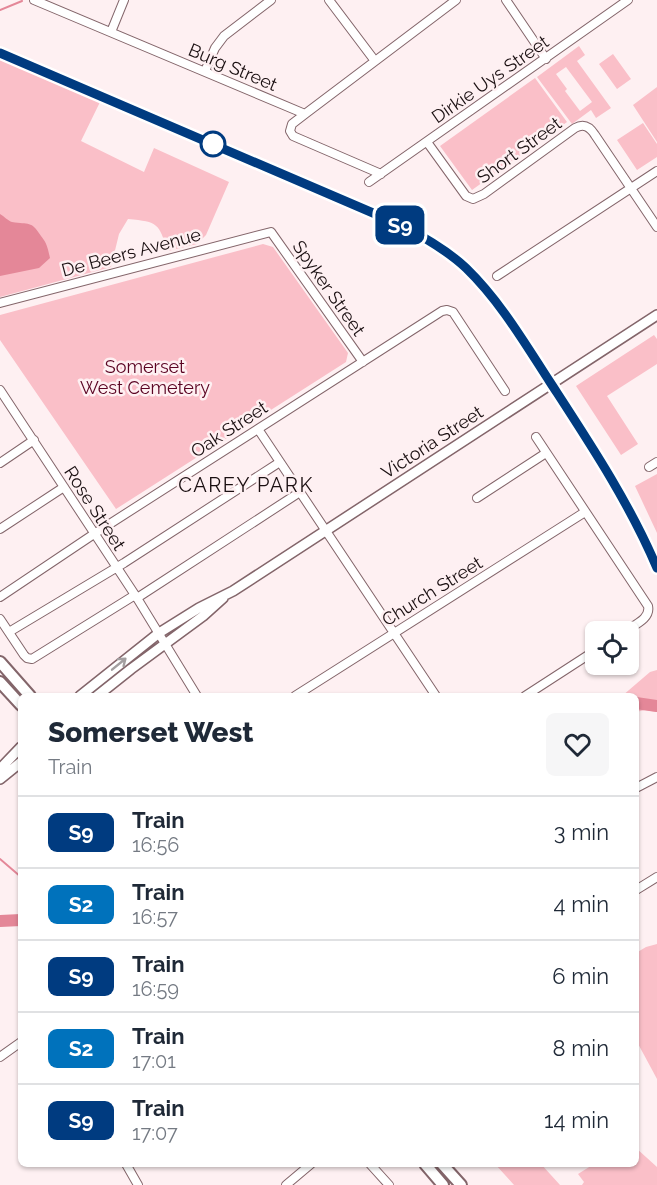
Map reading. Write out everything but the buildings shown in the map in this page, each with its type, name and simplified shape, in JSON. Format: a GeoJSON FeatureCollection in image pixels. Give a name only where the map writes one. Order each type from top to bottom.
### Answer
{"type":"FeatureCollection","features":[{"type":"Feature","properties":{"kind":"highway"},"geometry":{"type":"LineString","coordinates":[[0,662],[27,693]]}},
{"type":"Feature","properties":{"kind":"highway"},"geometry":{"type":"LineString","coordinates":[[0,682],[18,702]]}},
{"type":"Feature","properties":{"kind":"highway"},"geometry":{"type":"LineString","coordinates":[[428,1167],[443,1185]]}},
{"type":"Feature","properties":{"kind":"highway"},"geometry":{"type":"LineString","coordinates":[[445,1167],[460,1185]]}},
{"type":"Feature","properties":{"kind":"main road","name":"Victoria Street"},"geometry":{"type":"LineString","coordinates":[[84,693],[159,633],[199,608],[225,596],[657,315]]}},
{"type":"Feature","properties":{"kind":"main road","name":"Victoria Street"},"geometry":{"type":"LineString","coordinates":[[101,693],[208,612],[225,596]]}},
{"type":"Feature","properties":{"kind":"main road"},"geometry":{"type":"LineString","coordinates":[[0,770],[18,750]]}},
{"type":"Feature","properties":{"kind":"main road"},"geometry":{"type":"LineString","coordinates":[[0,779],[18,764]]}},
{"type":"Feature","properties":{"kind":"street","name":"Burg Street"},"geometry":{"type":"LineString","coordinates":[[34,0],[305,114]]}},
{"type":"Feature","properties":{"kind":"street"},"geometry":{"type":"LineString","coordinates":[[111,32],[124,0]]}},
{"type":"Feature","properties":{"kind":"street"},"geometry":{"type":"LineString","coordinates":[[205,71],[215,48],[224,36],[271,0]]}},
{"type":"Feature","properties":{"kind":"street"},"geometry":{"type":"LineString","coordinates":[[329,0],[375,61]]}},
{"type":"Feature","properties":{"kind":"street"},"geometry":{"type":"LineString","coordinates":[[381,174],[293,136],[292,124],[456,0]]}},
{"type":"Feature","properties":{"kind":"street"},"geometry":{"type":"LineString","coordinates":[[506,0],[546,59]]}},
{"type":"Feature","properties":{"kind":"street","name":"Dirkie Uys Street"},"geometry":{"type":"LineString","coordinates":[[369,182],[628,0]]}},
{"type":"Feature","properties":{"kind":"street","name":"Short Street"},"geometry":{"type":"LineString","coordinates":[[427,142],[466,196],[473,199],[484,194],[575,128],[584,126],[591,129],[631,188]]}},
{"type":"Feature","properties":{"kind":"street"},"geometry":{"type":"LineString","coordinates":[[497,276],[657,171]]}},
{"type":"Feature","properties":{"kind":"street"},"geometry":{"type":"LineString","coordinates":[[631,188],[657,227]]}},
{"type":"Feature","properties":{"kind":"street","name":"De Beers Avenue"},"geometry":{"type":"LineString","coordinates":[[0,303],[270,232]]}},
{"type":"Feature","properties":{"kind":"street","name":"Spyker Street"},"geometry":{"type":"LineString","coordinates":[[270,232],[363,362]]}},
{"type":"Feature","properties":{"kind":"street","name":"Oak Street"},"geometry":{"type":"LineString","coordinates":[[0,597],[94,534],[442,311],[453,312],[505,391]]}},
{"type":"Feature","properties":{"kind":"street","name":"Rose Street"},"geometry":{"type":"LineString","coordinates":[[0,390],[3,400],[34,440],[195,693]]}},
{"type":"Feature","properties":{"kind":"street"},"geometry":{"type":"LineString","coordinates":[[258,429],[434,693]]}},
{"type":"Feature","properties":{"kind":"street"},"geometry":{"type":"LineString","coordinates":[[536,437],[648,606],[649,611],[646,617],[639,622]]}},
{"type":"Feature","properties":{"kind":"street"},"geometry":{"type":"LineString","coordinates":[[0,463],[34,440]]}},
{"type":"Feature","properties":{"kind":"street"},"geometry":{"type":"LineString","coordinates":[[477,498],[546,453]]}},
{"type":"Feature","properties":{"kind":"street"},"geometry":{"type":"LineString","coordinates":[[9,632],[116,568],[280,462]]}},
{"type":"Feature","properties":{"kind":"street"},"geometry":{"type":"LineString","coordinates":[[649,467],[657,462]]}},
{"type":"Feature","properties":{"kind":"street"},"geometry":{"type":"LineString","coordinates":[[0,529],[64,487]]}},
{"type":"Feature","properties":{"kind":"street"},"geometry":{"type":"LineString","coordinates":[[0,619],[24,655],[32,658],[136,597],[300,492]]}},
{"type":"Feature","properties":{"kind":"street","name":"Church Street"},"geometry":{"type":"LineString","coordinates":[[300,693],[585,512]]}},
{"type":"Feature","properties":{"kind":"street"},"geometry":{"type":"LineString","coordinates":[[530,693],[585,657]]}},
{"type":"Feature","properties":{"kind":"street"},"geometry":{"type":"LineString","coordinates":[[639,786],[657,777]]}},
{"type":"Feature","properties":{"kind":"street"},"geometry":{"type":"LineString","coordinates":[[639,888],[657,877]]}},
{"type":"Feature","properties":{"kind":"street"},"geometry":{"type":"LineString","coordinates":[[0,1057],[18,1044]]}},
{"type":"Feature","properties":{"kind":"street"},"geometry":{"type":"LineString","coordinates":[[128,1167],[138,1185]]}},
{"type":"Feature","properties":{"kind":"street"},"geometry":{"type":"LineString","coordinates":[[286,1185],[307,1167]]}},
{"type":"Feature","properties":{"kind":"street"},"geometry":{"type":"LineString","coordinates":[[373,1167],[389,1185]]}},
{"type":"Feature","properties":{"kind":"green space"},"geometry":{"type":"Polygon","coordinates":[[[579,46],[585,55],[577,61],[611,108],[596,118],[591,110],[572,124],[537,77],[579,46]],[[566,67],[556,74],[580,111],[592,102],[566,67]]]}},
{"type":"Feature","properties":{"kind":"green space"},"geometry":{"type":"Polygon","coordinates":[[[613,54],[631,79],[617,89],[599,64],[613,54]]]}},
{"type":"Feature","properties":{"kind":"green space"},"geometry":{"type":"Polygon","coordinates":[[[0,59],[100,102],[81,141],[144,172],[154,148],[229,182],[206,235],[197,244],[168,251],[156,226],[146,221],[128,219],[119,234],[111,267],[0,297],[0,59]]]}},
{"type":"Feature","properties":{"kind":"green space"},"geometry":{"type":"Polygon","coordinates":[[[535,78],[567,122],[472,190],[440,146],[535,78]]]}},
{"type":"Feature","properties":{"kind":"green space"},"geometry":{"type":"Polygon","coordinates":[[[657,87],[657,142],[633,105],[657,87]]]}},
{"type":"Feature","properties":{"kind":"green space"},"geometry":{"type":"Polygon","coordinates":[[[643,123],[657,144],[657,157],[637,170],[617,140],[643,123]]]}},
{"type":"Feature","properties":{"kind":"green space","name":"Somerset West Cemetery"},"geometry":{"type":"Polygon","coordinates":[[[263,244],[273,247],[348,353],[346,362],[116,509],[0,340],[0,315],[263,244]]]}},
{"type":"Feature","properties":{"kind":"green space"},"geometry":{"type":"Polygon","coordinates":[[[654,335],[657,339],[657,364],[607,396],[638,444],[621,455],[576,386],[654,335]]]}},
{"type":"Feature","properties":{"kind":"green space"},"geometry":{"type":"Polygon","coordinates":[[[657,474],[657,533],[635,486],[657,474]]]}},
{"type":"Feature","properties":{"kind":"green space"},"geometry":{"type":"Polygon","coordinates":[[[657,670],[657,712],[639,711],[639,693],[626,693],[650,672],[657,670]]]}},
{"type":"Feature","properties":{"kind":"green space"},"geometry":{"type":"Polygon","coordinates":[[[657,944],[657,1079],[639,1046],[639,951],[657,944]]]}},
{"type":"Feature","properties":{"kind":"green space"},"geometry":{"type":"Polygon","coordinates":[[[639,1151],[657,1167],[657,1185],[582,1185],[584,1182],[578,1174],[589,1167],[639,1167],[639,1151]]]}},
{"type":"Feature","properties":{"kind":"green space"},"geometry":{"type":"Polygon","coordinates":[[[498,1167],[544,1167],[560,1185],[514,1185],[498,1167]]]}},
{"type":"Feature","properties":{"kind":"shaded area"},"geometry":{"type":"Polygon","coordinates":[[[0,214],[9,221],[32,225],[38,231],[46,244],[50,258],[39,268],[0,276],[0,214]]]}},
{"type":"Feature","properties":{"kind":"waterway"},"geometry":{"type":"LineString","coordinates":[[0,10],[22,1]]}},
{"type":"Feature","properties":{"kind":"waterway"},"geometry":{"type":"LineString","coordinates":[[639,703],[657,706]]}},
{"type":"Feature","properties":{"kind":"waterway"},"geometry":{"type":"LineString","coordinates":[[0,859],[18,874]]}},
{"type":"Feature","properties":{"kind":"waterway"},"geometry":{"type":"LineString","coordinates":[[0,921],[18,920]]}},
{"type":"Feature","properties":{"kind":"railway"},"geometry":{"type":"LineString","coordinates":[[0,53],[401,225],[451,255],[490,294],[521,337],[608,473],[657,568]]}},
{"type":"Feature","properties":{"kind":"train","name":"S9"},"geometry":{"type":"LineString","coordinates":[[0,53],[401,225],[424,237],[453,257],[482,284],[512,323],[610,477],[657,568]]}},
{"type":"Feature","properties":{"kind":"district","name":"CAREY PARK"},"geometry":{"type":"Point","coordinates":[246,485]}}]}
